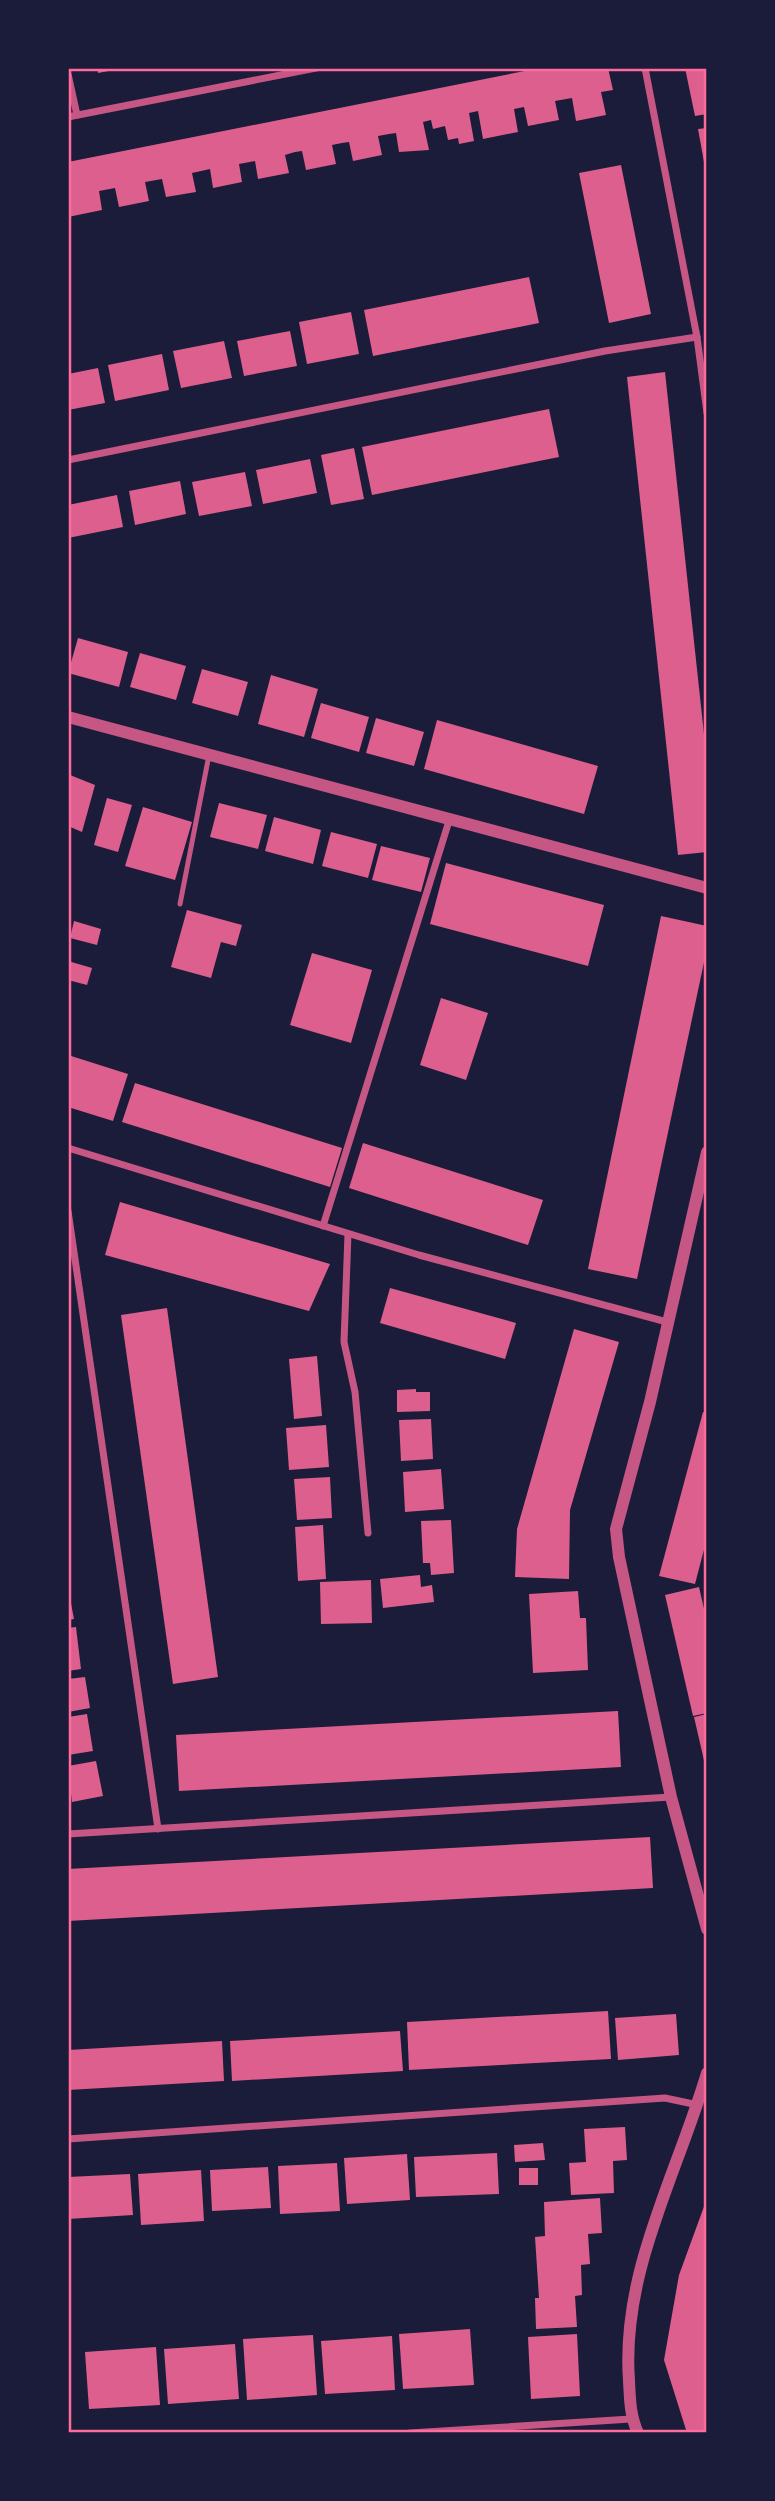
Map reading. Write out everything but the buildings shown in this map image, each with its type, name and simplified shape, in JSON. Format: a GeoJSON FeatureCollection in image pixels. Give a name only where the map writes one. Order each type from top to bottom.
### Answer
{"type":"FeatureCollection","features":[{"type":"Feature","properties":{"kind":"street"},"geometry":{"type":"LineString","coordinates":[[68,117],[316,68]]}},
{"type":"Feature","properties":{"kind":"street"},"geometry":{"type":"LineString","coordinates":[[645,68],[697,337],[707,413]]}},
{"type":"Feature","properties":{"kind":"street"},"geometry":{"type":"LineString","coordinates":[[68,74],[77,115]]}},
{"type":"Feature","properties":{"kind":"street"},"geometry":{"type":"LineString","coordinates":[[68,460],[605,351],[697,337]]}},
{"type":"Feature","properties":{"kind":"street"},"geometry":{"type":"LineString","coordinates":[[68,717],[707,888]]}},
{"type":"Feature","properties":{"kind":"street"},"geometry":{"type":"LineString","coordinates":[[323,1226],[449,821]]}},
{"type":"Feature","properties":{"kind":"street"},"geometry":{"type":"LineString","coordinates":[[68,1148],[348,1234],[667,1322]]}},
{"type":"Feature","properties":{"kind":"street"},"geometry":{"type":"LineString","coordinates":[[707,1152],[650,1402],[616,1529],[619,1557],[671,1797],[707,1929]]}},
{"type":"Feature","properties":{"kind":"street"},"geometry":{"type":"LineString","coordinates":[[68,1211],[158,1829]]}},
{"type":"Feature","properties":{"kind":"street"},"geometry":{"type":"LineString","coordinates":[[348,1234],[344,1342],[355,1392],[368,1533]]}},
{"type":"Feature","properties":{"kind":"street"},"geometry":{"type":"LineString","coordinates":[[68,1834],[671,1797]]}},
{"type":"Feature","properties":{"kind":"street"},"geometry":{"type":"LineString","coordinates":[[638,2433],[631,2419],[626,2348],[635,2281],[707,2073]]}},
{"type":"Feature","properties":{"kind":"street"},"geometry":{"type":"LineString","coordinates":[[68,2139],[665,2098],[698,2105]]}},
{"type":"Feature","properties":{"kind":"street"},"geometry":{"type":"LineString","coordinates":[[410,2433],[631,2419]]}},
{"type":"Feature","properties":{"kind":"lane"},"geometry":{"type":"LineString","coordinates":[[180,904],[209,755]]}}]}
